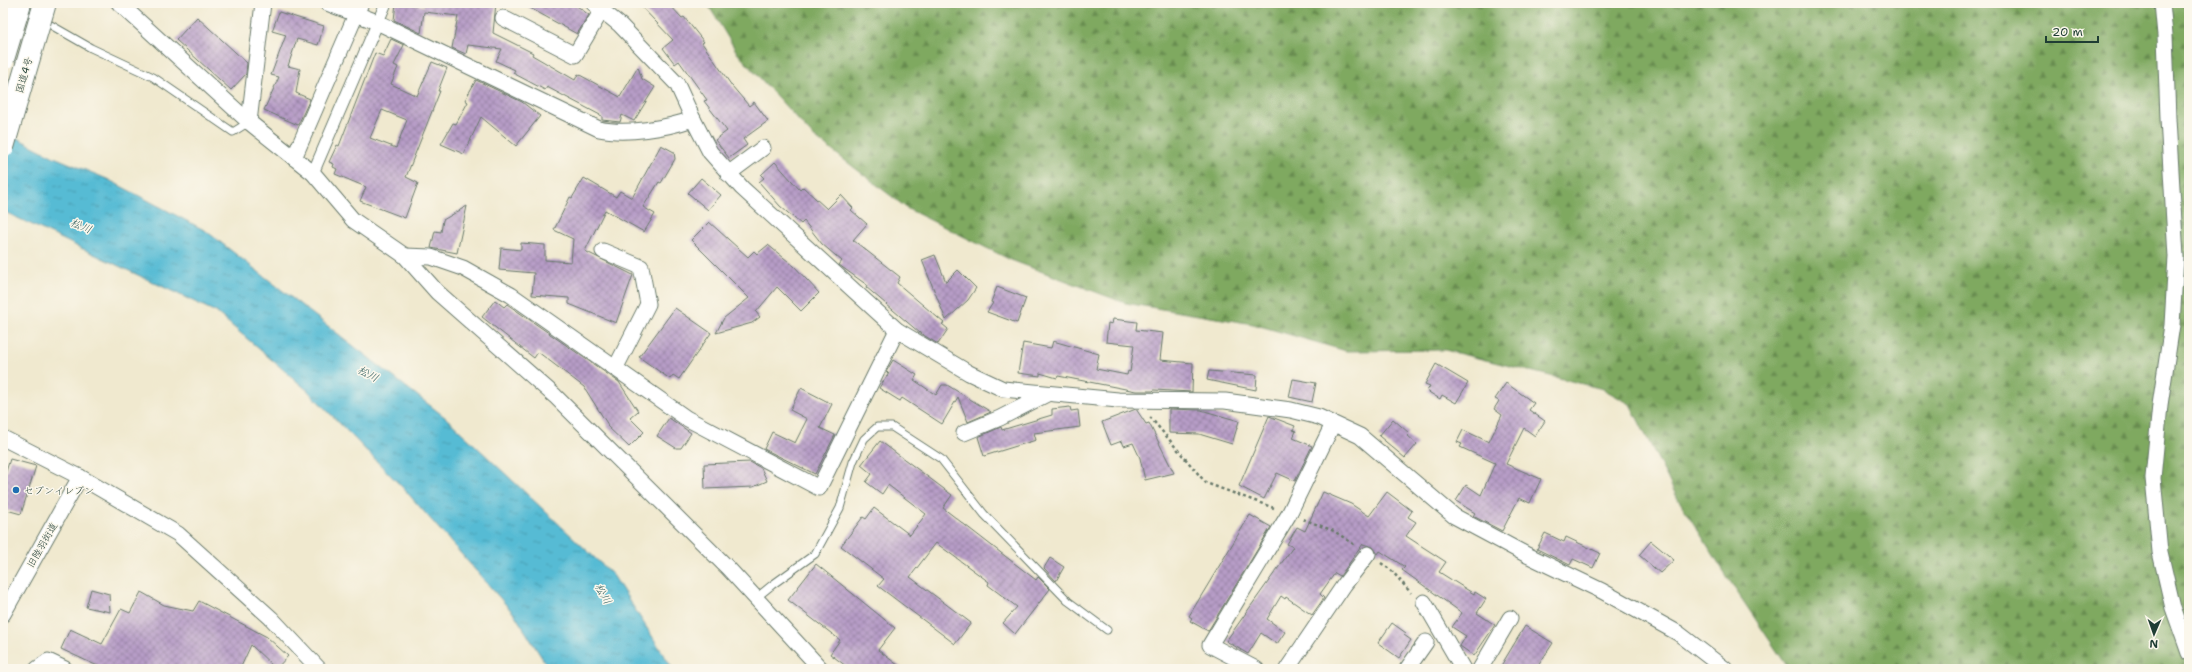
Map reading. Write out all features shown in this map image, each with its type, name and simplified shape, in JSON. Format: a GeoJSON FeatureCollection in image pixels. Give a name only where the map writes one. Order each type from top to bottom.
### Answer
{"type":"FeatureCollection","features":[{"type":"Feature","properties":{"kind":"highway"},"geometry":{"type":"LineString","coordinates":[[3,59],[20,3]]}},
{"type":"Feature","properties":{"kind":"highway","name":"国道4号"},"geometry":{"type":"LineString","coordinates":[[3,147],[45,3]]}},
{"type":"Feature","properties":{"kind":"street"},"geometry":{"type":"LineString","coordinates":[[118,3],[248,122],[313,174],[353,220],[405,256],[437,292],[556,396],[756,598],[821,669]]}},
{"type":"Feature","properties":{"kind":"street"},"geometry":{"type":"LineString","coordinates":[[248,122],[262,3]]}},
{"type":"Feature","properties":{"kind":"street"},"geometry":{"type":"LineString","coordinates":[[327,3],[358,8],[377,22],[599,129],[613,132],[677,124],[693,120]]}},
{"type":"Feature","properties":{"kind":"street"},"geometry":{"type":"LineString","coordinates":[[313,174],[386,3]]}},
{"type":"Feature","properties":{"kind":"street"},"geometry":{"type":"LineString","coordinates":[[2162,3],[2165,35],[2176,257],[2172,325],[2160,405],[2154,478],[2160,552],[2173,608],[2189,653]]}},
{"type":"Feature","properties":{"kind":"street"},"geometry":{"type":"LineString","coordinates":[[503,18],[575,55],[598,7],[620,25],[678,84],[693,120],[710,152],[728,174],[897,330],[969,373],[1003,389],[1118,400],[1225,401],[1291,410],[1319,418],[1360,436],[1454,516],[1527,555],[1602,591],[1678,633],[1724,669]]}},
{"type":"Feature","properties":{"kind":"street"},"geometry":{"type":"LineString","coordinates":[[294,158],[358,8]]}},
{"type":"Feature","properties":{"kind":"street"},"geometry":{"type":"LineString","coordinates":[[728,174],[764,148]]}},
{"type":"Feature","properties":{"kind":"street"},"geometry":{"type":"LineString","coordinates":[[602,251],[641,267],[648,304],[616,367]]}},
{"type":"Feature","properties":{"kind":"street"},"geometry":{"type":"LineString","coordinates":[[405,256],[431,257],[463,268],[511,295],[616,367],[686,418],[819,488],[897,330]]}},
{"type":"Feature","properties":{"kind":"street"},"geometry":{"type":"LineString","coordinates":[[964,434],[1000,418],[1047,394]]}},
{"type":"Feature","properties":{"kind":"street"},"geometry":{"type":"LineString","coordinates":[[1256,669],[1210,645],[1289,514],[1334,424]]}},
{"type":"Feature","properties":{"kind":"street"},"geometry":{"type":"LineString","coordinates":[[3,438],[80,477],[178,534],[271,618],[319,669]]}},
{"type":"Feature","properties":{"kind":"street","name":"旧陸羽街道"},"geometry":{"type":"LineString","coordinates":[[3,614],[80,477]]}},
{"type":"Feature","properties":{"kind":"street"},"geometry":{"type":"LineString","coordinates":[[1287,669],[1344,585],[1368,554]]}},
{"type":"Feature","properties":{"kind":"street"},"geometry":{"type":"LineString","coordinates":[[1424,602],[1463,669]]}},
{"type":"Feature","properties":{"kind":"street"},"geometry":{"type":"LineString","coordinates":[[1480,669],[1510,618]]}},
{"type":"Feature","properties":{"kind":"street"},"geometry":{"type":"LineString","coordinates":[[1408,669],[1426,642]]}},
{"type":"Feature","properties":{"kind":"street"},"geometry":{"type":"LineString","coordinates":[[37,669],[48,661],[65,669]]}},
{"type":"Feature","properties":{"kind":"lane"},"geometry":{"type":"LineString","coordinates":[[12,3],[91,48],[153,77],[233,132],[248,122]]}},
{"type":"Feature","properties":{"kind":"lane"},"geometry":{"type":"LineString","coordinates":[[756,598],[772,584],[815,554],[840,508],[853,462],[864,439],[877,427],[892,427],[941,459],[984,514],[1068,601],[1107,630]]}},
{"type":"Feature","properties":{"kind":"green space"},"geometry":{"type":"Polygon","coordinates":[[[707,3],[2189,3],[2189,669],[1789,669],[1735,589],[1678,499],[1630,404],[1603,389],[1445,350],[1346,351],[1253,324],[1125,303],[1011,260],[908,209],[812,135],[738,54],[707,3]]]}},
{"type":"Feature","properties":{"kind":"water","name":"松川"},"geometry":{"type":"Polygon","coordinates":[[[3,131],[54,157],[107,179],[206,231],[446,418],[613,575],[673,669],[549,669],[515,615],[404,489],[307,390],[216,312],[3,211],[3,131]]]}},
{"type":"Feature","properties":{"kind":"building"},"geometry":{"type":"Polygon","coordinates":[[[396,3],[424,6],[424,3],[496,3],[493,33],[533,53],[532,55],[575,80],[578,74],[620,97],[638,67],[642,79],[655,87],[634,121],[622,115],[620,122],[602,120],[602,116],[547,87],[545,90],[513,73],[515,70],[496,61],[502,49],[468,45],[466,54],[452,48],[458,16],[424,12],[421,33],[394,20],[396,3]]]}},
{"type":"Feature","properties":{"kind":"building"},"geometry":{"type":"Polygon","coordinates":[[[521,3],[573,3],[589,15],[577,34],[521,3]]]}},
{"type":"Feature","properties":{"kind":"building"},"geometry":{"type":"Polygon","coordinates":[[[638,3],[668,3],[682,18],[684,17],[704,42],[702,43],[732,86],[749,106],[754,102],[768,121],[743,139],[747,145],[729,158],[715,140],[727,131],[704,101],[707,100],[679,61],[675,64],[663,48],[673,40],[638,3]]]}},
{"type":"Feature","properties":{"kind":"building"},"geometry":{"type":"Polygon","coordinates":[[[279,12],[324,26],[318,45],[297,39],[288,66],[300,69],[296,93],[310,99],[298,125],[264,110],[279,77],[271,75],[286,35],[272,31],[279,12]]]}},
{"type":"Feature","properties":{"kind":"building"},"geometry":{"type":"Polygon","coordinates":[[[197,17],[247,63],[246,74],[231,90],[176,40],[197,17]]]}},
{"type":"Feature","properties":{"kind":"building"},"geometry":{"type":"Polygon","coordinates":[[[391,39],[404,45],[394,65],[398,67],[391,84],[417,96],[432,62],[447,68],[438,91],[440,91],[406,177],[418,183],[405,218],[360,201],[366,187],[335,174],[337,169],[333,167],[334,164],[329,162],[337,145],[339,146],[375,53],[383,56],[391,39]],[[382,110],[370,138],[396,148],[407,120],[382,110]]]}},
{"type":"Feature","properties":{"kind":"building"},"geometry":{"type":"Polygon","coordinates":[[[476,80],[522,102],[540,116],[516,146],[481,117],[464,154],[441,144],[453,123],[456,124],[468,102],[465,100],[476,80]]]}},
{"type":"Feature","properties":{"kind":"building"},"geometry":{"type":"Polygon","coordinates":[[[661,145],[674,152],[675,159],[661,183],[659,182],[643,207],[655,214],[644,232],[605,210],[585,251],[633,275],[616,323],[569,304],[569,298],[532,295],[534,273],[499,270],[501,248],[521,250],[521,243],[545,245],[545,260],[571,262],[573,239],[554,230],[570,197],[572,198],[584,178],[616,197],[620,191],[632,198],[661,145]]]}},
{"type":"Feature","properties":{"kind":"building"},"geometry":{"type":"Polygon","coordinates":[[[775,162],[800,190],[803,187],[827,209],[841,195],[853,208],[851,210],[867,224],[853,240],[900,277],[897,283],[944,323],[942,324],[948,329],[938,344],[920,333],[866,287],[867,285],[839,265],[842,261],[822,244],[804,221],[801,224],[780,206],[759,182],[764,178],[761,175],[775,162]]]}},
{"type":"Feature","properties":{"kind":"building"},"geometry":{"type":"Polygon","coordinates":[[[701,178],[721,195],[708,210],[688,193],[701,178]]]}},
{"type":"Feature","properties":{"kind":"building"},"geometry":{"type":"Polygon","coordinates":[[[467,206],[457,253],[431,248],[435,231],[441,232],[443,220],[467,206]]]}},
{"type":"Feature","properties":{"kind":"building"},"geometry":{"type":"Polygon","coordinates":[[[709,222],[748,257],[754,251],[757,254],[768,245],[794,266],[819,293],[801,311],[777,287],[756,312],[760,317],[752,323],[716,333],[724,318],[749,298],[691,240],[709,222]]]}},
{"type":"Feature","properties":{"kind":"building"},"geometry":{"type":"Polygon","coordinates":[[[935,255],[946,282],[958,270],[976,288],[968,300],[946,320],[922,260],[935,255]]]}},
{"type":"Feature","properties":{"kind":"building"},"geometry":{"type":"Polygon","coordinates":[[[997,287],[1026,298],[1017,323],[987,312],[993,303],[991,302],[997,287]]]}},
{"type":"Feature","properties":{"kind":"building"},"geometry":{"type":"Polygon","coordinates":[[[495,300],[504,307],[507,304],[619,382],[638,411],[630,418],[644,432],[629,447],[607,426],[608,425],[584,387],[538,352],[534,358],[482,317],[495,300]]]}},
{"type":"Feature","properties":{"kind":"building"},"geometry":{"type":"Polygon","coordinates":[[[675,308],[711,333],[679,379],[673,375],[670,379],[639,357],[675,308]]]}},
{"type":"Feature","properties":{"kind":"building"},"geometry":{"type":"Polygon","coordinates":[[[1113,319],[1137,322],[1136,330],[1163,333],[1160,360],[1193,363],[1192,392],[1154,390],[1136,391],[1058,376],[1057,378],[1040,373],[1040,376],[1018,373],[1023,343],[1051,348],[1053,341],[1099,354],[1096,369],[1127,375],[1128,371],[1130,372],[1134,345],[1106,342],[1108,323],[1112,324],[1113,319]]]}},
{"type":"Feature","properties":{"kind":"building"},"geometry":{"type":"Polygon","coordinates":[[[893,360],[917,375],[914,380],[936,395],[942,385],[947,385],[991,412],[968,422],[958,397],[942,424],[902,398],[900,401],[879,388],[889,373],[886,372],[893,360]]]}},
{"type":"Feature","properties":{"kind":"building"},"geometry":{"type":"Polygon","coordinates":[[[1436,364],[1468,383],[1456,403],[1442,395],[1440,399],[1427,391],[1430,386],[1425,384],[1436,364]]]}},
{"type":"Feature","properties":{"kind":"building"},"geometry":{"type":"Polygon","coordinates":[[[1209,371],[1257,375],[1256,390],[1207,380],[1209,371]]]}},
{"type":"Feature","properties":{"kind":"building"},"geometry":{"type":"Polygon","coordinates":[[[1293,379],[1316,383],[1312,402],[1289,397],[1293,379]]]}},
{"type":"Feature","properties":{"kind":"building"},"geometry":{"type":"Polygon","coordinates":[[[1506,383],[1534,403],[1529,410],[1545,421],[1535,436],[1524,428],[1506,464],[1541,479],[1530,503],[1519,498],[1502,531],[1473,516],[1475,513],[1456,501],[1466,485],[1481,495],[1495,463],[1460,447],[1462,444],[1457,442],[1463,430],[1489,442],[1502,415],[1494,409],[1499,401],[1495,399],[1506,383]]]}},
{"type":"Feature","properties":{"kind":"building"},"geometry":{"type":"Polygon","coordinates":[[[801,388],[832,404],[820,428],[835,435],[815,474],[764,449],[772,432],[795,443],[807,419],[790,410],[801,388]]]}},
{"type":"Feature","properties":{"kind":"building"},"geometry":{"type":"Polygon","coordinates":[[[1070,407],[1071,411],[1078,410],[1080,427],[1034,433],[1036,440],[984,456],[978,437],[1001,427],[1002,430],[1052,415],[1052,409],[1070,407]]]}},
{"type":"Feature","properties":{"kind":"building"},"geometry":{"type":"Polygon","coordinates":[[[1136,409],[1146,424],[1149,423],[1174,473],[1145,480],[1140,458],[1133,443],[1124,446],[1122,441],[1111,445],[1102,422],[1136,409]]]}},
{"type":"Feature","properties":{"kind":"building"},"geometry":{"type":"Polygon","coordinates":[[[1169,409],[1201,410],[1239,421],[1232,444],[1199,434],[1169,433],[1169,409]]]}},
{"type":"Feature","properties":{"kind":"building"},"geometry":{"type":"Polygon","coordinates":[[[1269,416],[1295,426],[1293,430],[1296,431],[1293,438],[1312,446],[1295,481],[1277,473],[1264,499],[1239,486],[1269,416]]]}},
{"type":"Feature","properties":{"kind":"building"},"geometry":{"type":"Polygon","coordinates":[[[669,418],[691,433],[681,448],[676,448],[657,436],[669,418]]]}},
{"type":"Feature","properties":{"kind":"building"},"geometry":{"type":"Polygon","coordinates":[[[1393,419],[1409,433],[1407,435],[1417,444],[1405,458],[1379,436],[1393,419]]]}},
{"type":"Feature","properties":{"kind":"building"},"geometry":{"type":"Polygon","coordinates":[[[880,441],[952,495],[943,508],[1036,580],[1038,577],[1050,589],[1015,634],[1003,623],[1017,607],[988,585],[989,582],[936,543],[910,577],[971,623],[955,644],[878,586],[884,579],[841,546],[863,517],[866,519],[874,508],[910,535],[926,514],[888,485],[882,494],[866,482],[872,474],[861,465],[880,441]]]}},
{"type":"Feature","properties":{"kind":"building"},"geometry":{"type":"Polygon","coordinates":[[[10,459],[36,466],[21,514],[3,509],[3,481],[10,459]]]}},
{"type":"Feature","properties":{"kind":"building"},"geometry":{"type":"Polygon","coordinates":[[[750,462],[761,468],[767,481],[753,487],[705,489],[704,464],[750,462]]]}},
{"type":"Feature","properties":{"kind":"building"},"geometry":{"type":"Polygon","coordinates":[[[1323,492],[1351,504],[1369,516],[1387,492],[1412,511],[1408,517],[1416,522],[1406,536],[1446,562],[1439,572],[1474,594],[1475,592],[1486,599],[1477,613],[1495,625],[1474,656],[1460,646],[1466,636],[1452,627],[1462,613],[1402,570],[1405,567],[1380,551],[1378,554],[1373,547],[1363,544],[1340,576],[1335,573],[1320,594],[1324,598],[1312,615],[1286,597],[1285,599],[1281,596],[1267,619],[1285,632],[1277,644],[1261,633],[1248,654],[1226,641],[1293,547],[1287,544],[1297,527],[1305,531],[1323,492]]]}},
{"type":"Feature","properties":{"kind":"building"},"geometry":{"type":"Polygon","coordinates":[[[1250,515],[1271,527],[1208,631],[1190,621],[1192,618],[1189,616],[1250,515]]]}},
{"type":"Feature","properties":{"kind":"building"},"geometry":{"type":"Polygon","coordinates":[[[1545,533],[1564,542],[1566,537],[1600,553],[1593,568],[1573,559],[1570,565],[1537,549],[1545,533]]]}},
{"type":"Feature","properties":{"kind":"building"},"geometry":{"type":"Polygon","coordinates":[[[1651,541],[1674,560],[1660,573],[1639,555],[1651,541]]]}},
{"type":"Feature","properties":{"kind":"building"},"geometry":{"type":"Polygon","coordinates":[[[1050,558],[1064,567],[1056,581],[1044,568],[1050,558]]]}},
{"type":"Feature","properties":{"kind":"building"},"geometry":{"type":"Polygon","coordinates":[[[816,564],[895,628],[878,650],[903,669],[850,669],[830,654],[840,640],[788,600],[816,564]]]}},
{"type":"Feature","properties":{"kind":"building"},"geometry":{"type":"Polygon","coordinates":[[[91,589],[109,594],[110,612],[86,607],[91,589]]]}},
{"type":"Feature","properties":{"kind":"building"},"geometry":{"type":"Polygon","coordinates":[[[141,592],[164,605],[193,611],[199,601],[267,637],[288,656],[276,669],[251,645],[240,669],[104,669],[61,649],[70,629],[102,644],[121,609],[130,613],[141,592]]]}},
{"type":"Feature","properties":{"kind":"building"},"geometry":{"type":"Polygon","coordinates":[[[1392,623],[1406,633],[1404,635],[1411,640],[1399,658],[1378,643],[1392,623]]]}},
{"type":"Feature","properties":{"kind":"building"},"geometry":{"type":"Polygon","coordinates":[[[1525,626],[1553,643],[1536,669],[1499,669],[1525,626]]]}},
{"type":"Feature","properties":{"kind":"place","name":"セブンイレブン"},"geometry":{"type":"Point","coordinates":[16,490]}}]}
